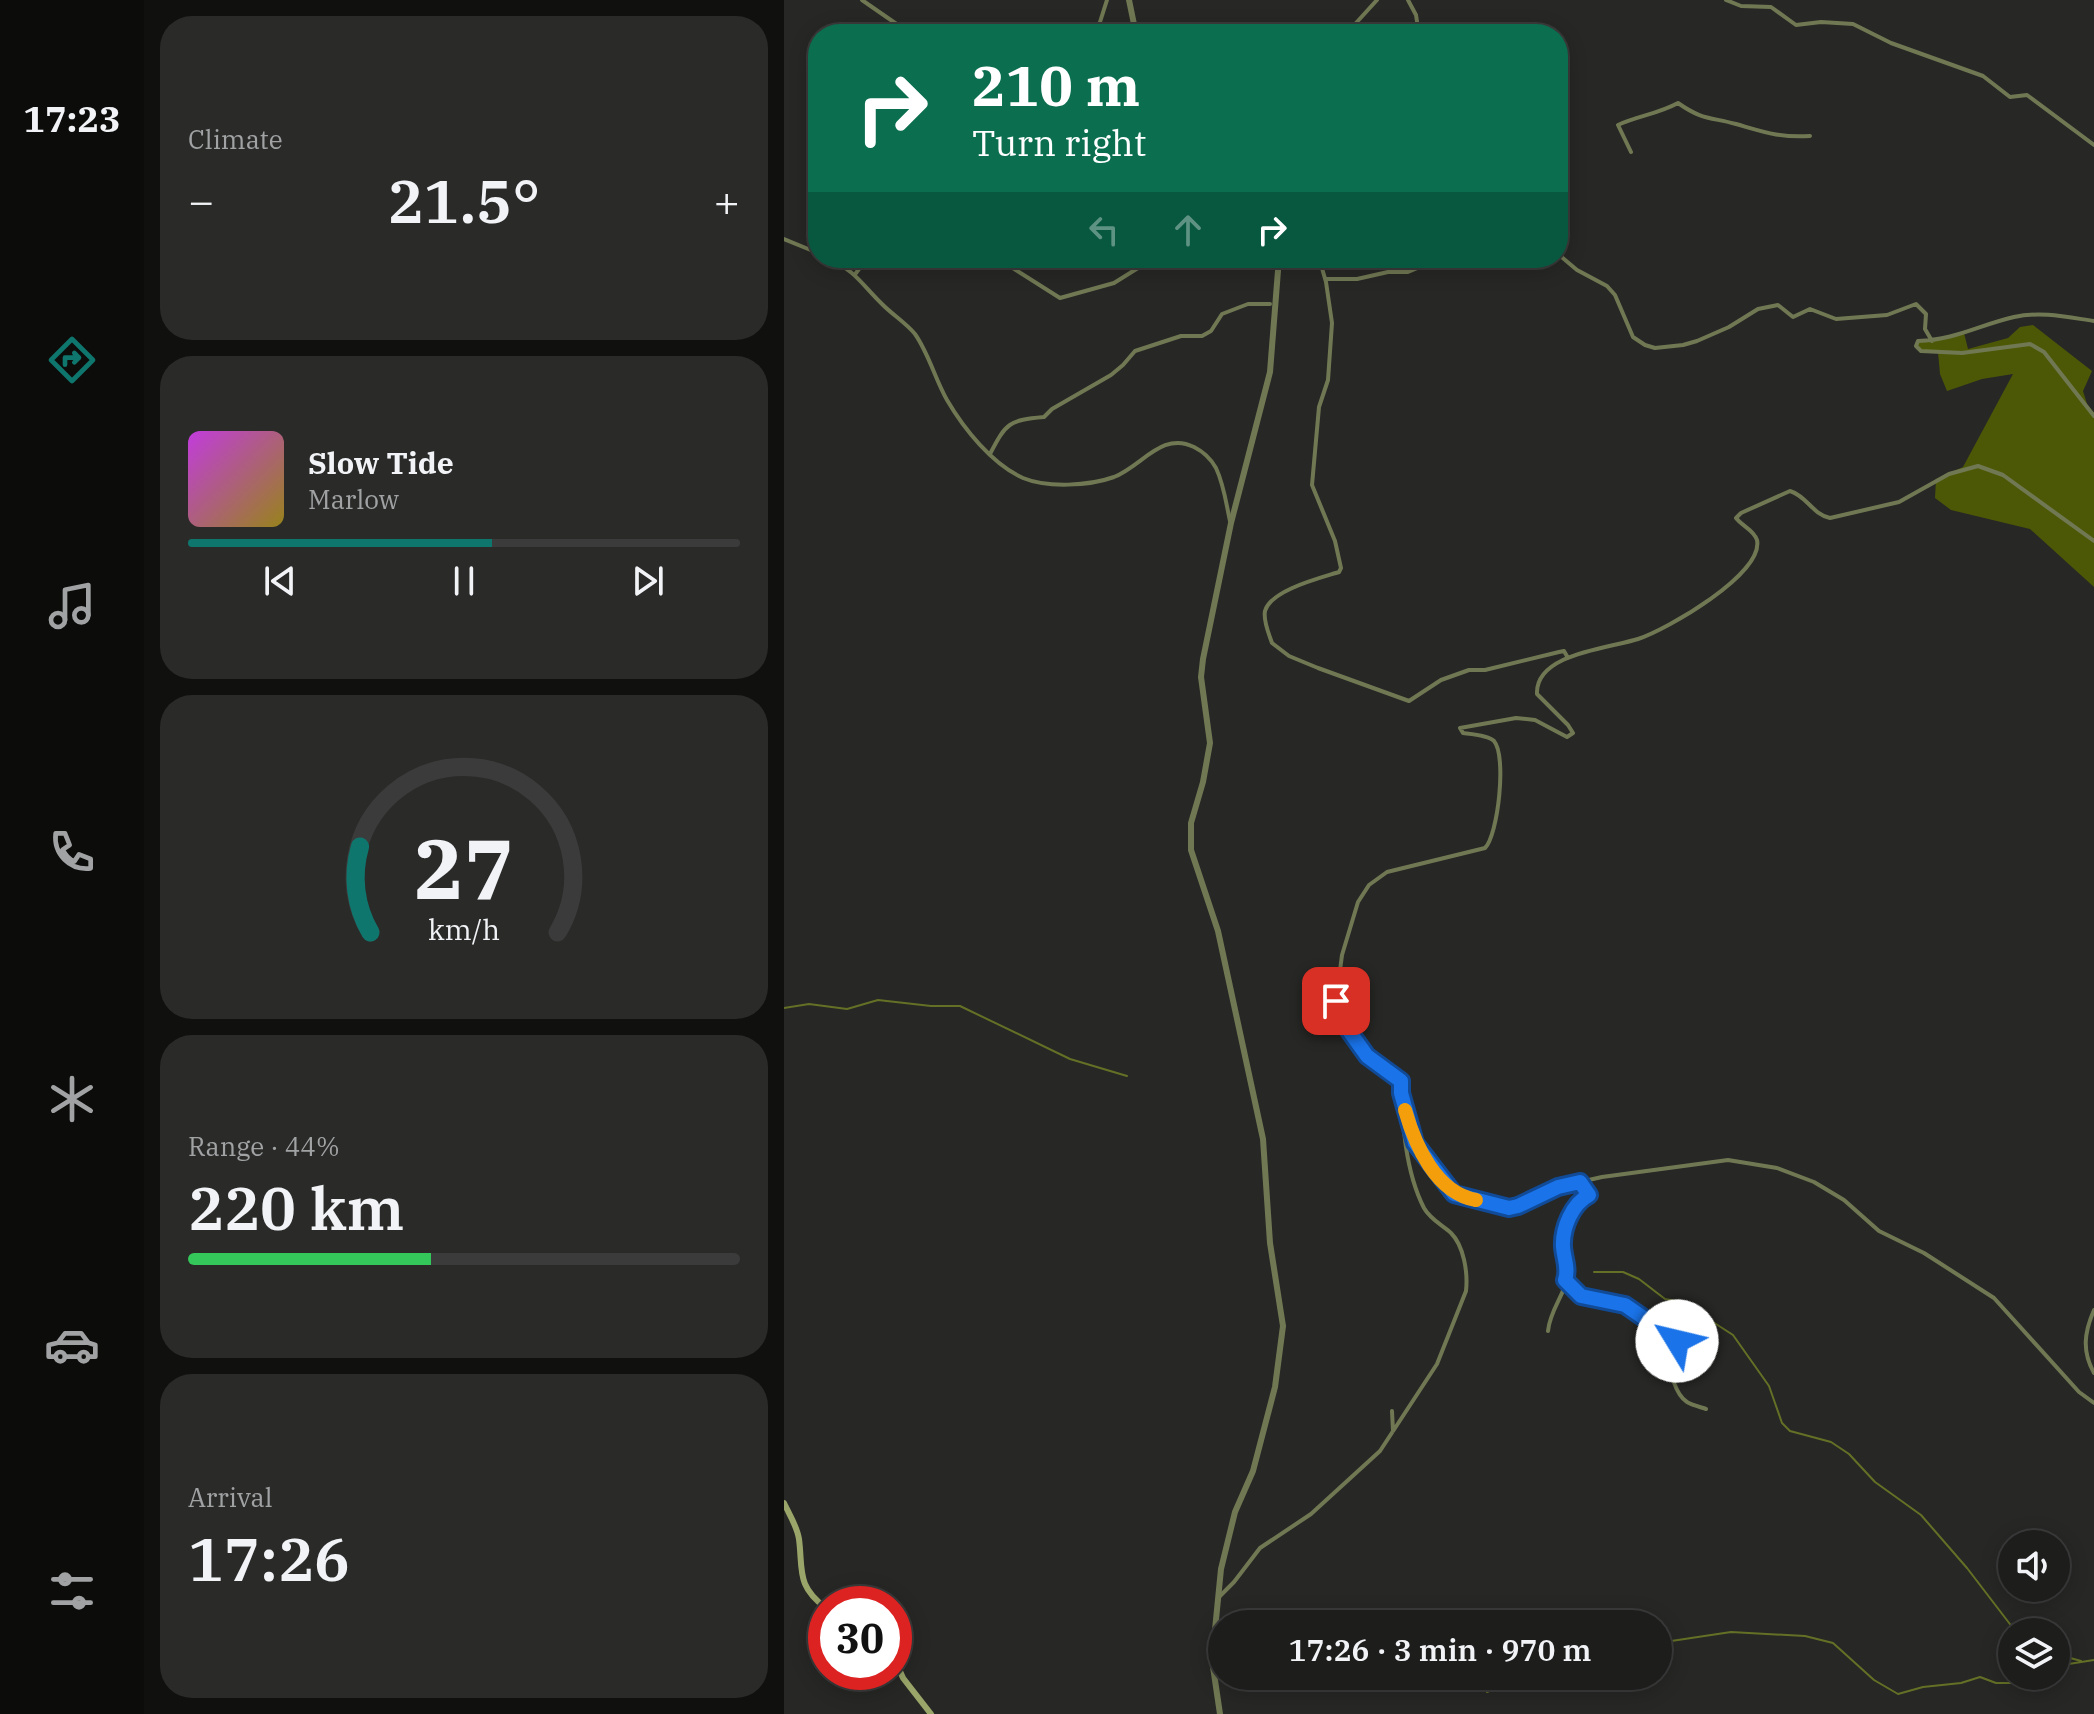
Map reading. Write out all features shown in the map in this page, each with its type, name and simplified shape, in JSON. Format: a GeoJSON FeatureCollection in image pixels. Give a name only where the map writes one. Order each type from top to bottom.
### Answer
{"type":"FeatureCollection","features":[{"type":"Feature","properties":{"kind":"main road"},"geometry":{"type":"LineString","coordinates":[[784,1503],[799,1540],[799,1566],[808,1588]]}},
{"type":"Feature","properties":{"kind":"main road"},"geometry":{"type":"LineString","coordinates":[[912,1690],[931,1714]]}},
{"type":"Feature","properties":{"kind":"street"},"geometry":{"type":"LineString","coordinates":[[862,0],[897,24]]}},
{"type":"Feature","properties":{"kind":"street"},"geometry":{"type":"LineString","coordinates":[[1099,24],[1107,0]]}},
{"type":"Feature","properties":{"kind":"street"},"geometry":{"type":"LineString","coordinates":[[1129,0],[1134,24]]}},
{"type":"Feature","properties":{"kind":"street"},"geometry":{"type":"LineString","coordinates":[[1355,24],[1377,0]]}},
{"type":"Feature","properties":{"kind":"street"},"geometry":{"type":"LineString","coordinates":[[1408,0],[1417,24]]}},
{"type":"Feature","properties":{"kind":"street"},"geometry":{"type":"LineString","coordinates":[[1726,0],[1741,6],[1771,7],[1796,25],[1821,22],[1853,24],[1891,43],[1983,76],[2010,97],[2027,95],[2094,145]]}},
{"type":"Feature","properties":{"kind":"street"},"geometry":{"type":"LineString","coordinates":[[1631,152],[1618,125],[1640,116],[1658,114],[1678,103],[1702,118],[1778,137],[1810,136]]}},
{"type":"Feature","properties":{"kind":"street"},"geometry":{"type":"LineString","coordinates":[[784,239],[808,249]]}},
{"type":"Feature","properties":{"kind":"street"},"geometry":{"type":"LineString","coordinates":[[1568,262],[1607,286],[1615,295],[1633,337],[1655,348],[1697,341],[1729,327],[1758,309],[1778,305],[1793,317],[1810,309],[1836,319],[1887,315],[1916,304],[1926,314],[1925,329],[1932,341]]}},
{"type":"Feature","properties":{"kind":"street"},"geometry":{"type":"LineString","coordinates":[[845,268],[855,274],[913,332],[946,399],[990,454],[1020,476],[1033,481],[1056,483],[1095,482],[1127,471],[1166,443],[1188,444],[1201,451],[1217,469],[1231,523]]}},
{"type":"Feature","properties":{"kind":"street"},"geometry":{"type":"LineString","coordinates":[[855,274],[860,268]]}},
{"type":"Feature","properties":{"kind":"street"},"geometry":{"type":"LineString","coordinates":[[1013,268],[1060,298],[1114,283],[1138,268]]}},
{"type":"Feature","properties":{"kind":"street"},"geometry":{"type":"LineString","coordinates":[[1220,1714],[1212,1660],[1221,1569],[1235,1512],[1253,1471],[1275,1387],[1283,1326],[1270,1243],[1263,1139],[1218,931],[1195,867],[1189,833],[1210,743],[1201,677],[1203,659],[1231,523],[1270,372],[1278,268]]}},
{"type":"Feature","properties":{"kind":"street"},"geometry":{"type":"LineString","coordinates":[[1322,268],[1332,323],[1328,380],[1319,407],[1312,485],[1335,541],[1341,568],[1339,572],[1285,592],[1270,603],[1265,612],[1272,643],[1289,656],[1409,701],[1441,680],[1469,670],[1485,670],[1564,651],[1568,658]]}},
{"type":"Feature","properties":{"kind":"street"},"geometry":{"type":"LineString","coordinates":[[1326,279],[1357,279],[1417,268]]}},
{"type":"Feature","properties":{"kind":"street"},"geometry":{"type":"LineString","coordinates":[[990,454],[1003,429],[1015,420],[1044,417],[1052,409],[1111,375],[1135,351],[1181,336],[1202,336],[1211,331],[1222,314],[1248,304],[1270,304]]}},
{"type":"Feature","properties":{"kind":"street"},"geometry":{"type":"LineString","coordinates":[[2094,321],[2061,315],[2015,317],[1971,332],[1918,341],[1916,346],[1921,351],[1962,353],[2030,344],[2044,352],[2094,416]]}},
{"type":"Feature","properties":{"kind":"street"},"geometry":{"type":"LineString","coordinates":[[1217,1598],[1234,1582],[1260,1548],[1319,1507],[1380,1451],[1437,1364],[1466,1291],[1467,1281],[1457,1240],[1425,1209],[1418,1190],[1400,1106],[1401,1081],[1367,1056],[1347,1028],[1336,1001],[1342,955],[1358,902],[1369,885],[1387,872],[1485,848],[1491,842],[1501,767],[1496,746],[1490,738],[1463,733],[1460,728],[1516,718],[1535,720],[1567,737],[1571,736],[1573,733],[1568,725],[1537,694],[1540,680],[1552,666],[1568,658],[1638,639],[1687,613],[1732,583],[1746,570],[1755,556],[1758,543],[1753,533],[1736,518],[1790,491],[1805,499],[1821,516],[1845,516],[1899,502],[1949,474],[1978,466],[2003,475],[2094,541]]}},
{"type":"Feature","properties":{"kind":"street"},"geometry":{"type":"LineString","coordinates":[[1401,1093],[1420,1153],[1454,1194],[1509,1208],[1558,1187],[1580,1182],[1728,1160],[1777,1168],[1827,1189],[1879,1231],[1924,1253],[1994,1298],[2079,1392],[2094,1403]]}},
{"type":"Feature","properties":{"kind":"street"},"geometry":{"type":"LineString","coordinates":[[1548,1331],[1551,1312],[1564,1289],[1568,1272],[1564,1234],[1576,1206],[1589,1195],[1580,1182]]}},
{"type":"Feature","properties":{"kind":"street"},"geometry":{"type":"LineString","coordinates":[[1565,1280],[1581,1296],[1625,1305],[1672,1335],[1678,1343],[1670,1359],[1672,1376],[1681,1396],[1685,1401],[1706,1409]]}},
{"type":"Feature","properties":{"kind":"street"},"geometry":{"type":"LineString","coordinates":[[2094,1310],[2085,1336],[2085,1349],[2094,1373]]}},
{"type":"Feature","properties":{"kind":"street"},"geometry":{"type":"LineString","coordinates":[[1392,1411],[1393,1433]]}},
{"type":"Feature","properties":{"kind":"green space"},"geometry":{"type":"Polygon","coordinates":[[[2033,325],[2092,371],[2083,391],[2094,413],[2094,587],[2030,529],[1951,510],[1935,498],[1936,479],[1963,467],[2013,374],[1982,379],[1947,391],[1940,374],[1938,352],[1922,351],[1917,346],[1919,341],[1964,333],[1968,349],[2008,338],[2020,327],[2033,325]]]}},
{"type":"Feature","properties":{"kind":"waterway"},"geometry":{"type":"LineString","coordinates":[[784,1008],[809,1004],[847,1009],[878,1000],[960,1006],[1070,1059],[1127,1076]]}},
{"type":"Feature","properties":{"kind":"waterway"},"geometry":{"type":"LineString","coordinates":[[1594,1272],[1623,1272],[1639,1279],[1665,1299],[1682,1302],[1733,1335],[1769,1386],[1782,1423],[1790,1431],[1831,1442],[1849,1454],[1875,1482],[1921,1515],[2005,1618]]}},
{"type":"Feature","properties":{"kind":"waterway"},"geometry":{"type":"LineString","coordinates":[[1672,1641],[1731,1632],[1805,1636],[1833,1643],[1874,1680],[1898,1694],[1980,1677],[1998,1683]]}},
{"type":"Feature","properties":{"kind":"waterway"},"geometry":{"type":"LineString","coordinates":[[2070,1658],[2081,1661]]}},
{"type":"Feature","properties":{"kind":"waterway"},"geometry":{"type":"LineString","coordinates":[[2070,1664],[2094,1660]]}},
{"type":"Feature","properties":{"kind":"waterway"},"geometry":{"type":"LineString","coordinates":[[1487,1692],[1491,1690]]}},
{"type":"Feature","properties":{"kind":"slow traffic"},"geometry":{"type":"LineString","coordinates":[[1405,1110],[1420,1153],[1454,1194],[1476,1200]]}},
{"type":"Feature","properties":{"kind":"route"},"geometry":{"type":"LineString","coordinates":[[1336,1001],[1347,1028],[1367,1056],[1401,1081],[1401,1093],[1415,1143],[1454,1194],[1509,1208],[1558,1187],[1580,1182],[1589,1195],[1576,1206],[1564,1234],[1568,1272],[1565,1280],[1581,1296],[1625,1305],[1650,1319],[1677,1341]]}}]}
